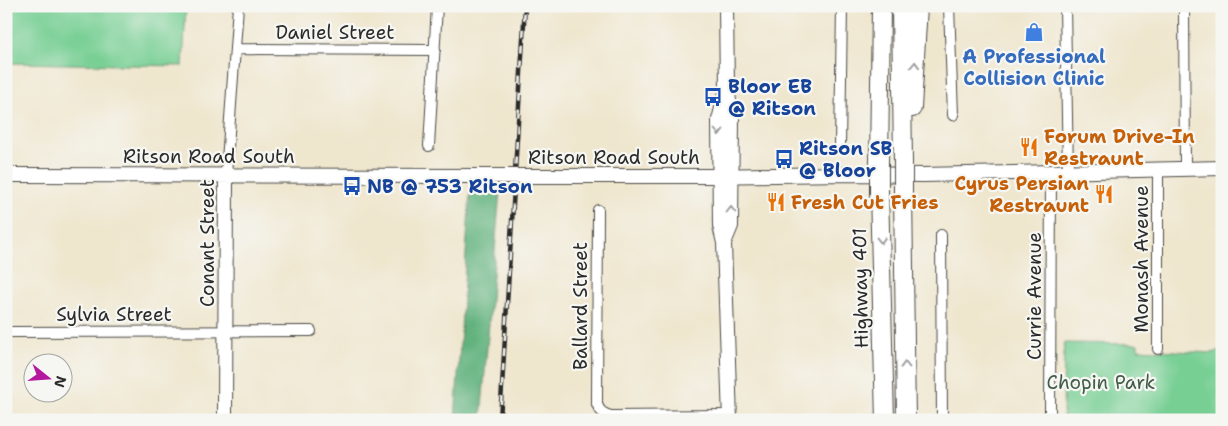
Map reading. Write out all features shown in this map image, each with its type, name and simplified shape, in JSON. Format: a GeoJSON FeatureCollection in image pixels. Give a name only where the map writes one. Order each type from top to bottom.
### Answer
{"type":"FeatureCollection","features":[{"type":"Feature","properties":{"kind":"highway"},"geometry":{"type":"LineString","coordinates":[[869,6],[878,131]]}},
{"type":"Feature","properties":{"kind":"highway","name":"Highway 401"},"geometry":{"type":"LineString","coordinates":[[881,6],[878,131],[885,420]]}},
{"type":"Feature","properties":{"kind":"highway"},"geometry":{"type":"LineString","coordinates":[[901,6],[906,420]]}},
{"type":"Feature","properties":{"kind":"highway"},"geometry":{"type":"LineString","coordinates":[[903,156],[914,102],[918,6]]}},
{"type":"Feature","properties":{"kind":"main road"},"geometry":{"type":"LineString","coordinates":[[726,6],[727,89],[732,118],[725,176],[731,226],[724,242],[730,418]]}},
{"type":"Feature","properties":{"kind":"main road","name":"Ritson Road South"},"geometry":{"type":"LineString","coordinates":[[6,175],[923,175],[1222,168]]}},
{"type":"Feature","properties":{"kind":"main road","name":"Conant Street"},"geometry":{"type":"LineString","coordinates":[[225,420],[226,175]]}},
{"type":"Feature","properties":{"kind":"street","name":"Conant Street"},"geometry":{"type":"LineString","coordinates":[[226,175],[238,6]]}},
{"type":"Feature","properties":{"kind":"street"},"geometry":{"type":"LineString","coordinates":[[430,146],[436,6]]}},
{"type":"Feature","properties":{"kind":"street"},"geometry":{"type":"LineString","coordinates":[[840,148],[842,6]]}},
{"type":"Feature","properties":{"kind":"street"},"geometry":{"type":"LineString","coordinates":[[949,6],[953,115]]}},
{"type":"Feature","properties":{"kind":"street"},"geometry":{"type":"LineString","coordinates":[[1065,6],[1068,172]]}},
{"type":"Feature","properties":{"kind":"street"},"geometry":{"type":"LineString","coordinates":[[1184,6],[1185,169]]}},
{"type":"Feature","properties":{"kind":"street","name":"Daniel Street"},"geometry":{"type":"LineString","coordinates":[[235,49],[435,50]]}},
{"type":"Feature","properties":{"kind":"street","name":"Monash Avenue"},"geometry":{"type":"LineString","coordinates":[[1158,170],[1158,349]]}},
{"type":"Feature","properties":{"kind":"street","name":"Currie Avenue"},"geometry":{"type":"LineString","coordinates":[[1050,420],[1052,172]]}},
{"type":"Feature","properties":{"kind":"street","name":"Ballard Street"},"geometry":{"type":"LineString","coordinates":[[598,210],[597,404],[601,412],[610,416],[730,418]]}},
{"type":"Feature","properties":{"kind":"street"},"geometry":{"type":"LineString","coordinates":[[941,235],[942,420]]}},
{"type":"Feature","properties":{"kind":"street","name":"Sylvia Street"},"geometry":{"type":"LineString","coordinates":[[6,332],[311,331]]}},
{"type":"Feature","properties":{"kind":"green space"},"geometry":{"type":"Polygon","coordinates":[[[6,6],[186,6],[183,66],[6,63],[6,6]]]}},
{"type":"Feature","properties":{"kind":"green space"},"geometry":{"type":"Polygon","coordinates":[[[500,191],[481,420],[455,420],[470,193],[500,191]]]}},
{"type":"Feature","properties":{"kind":"green space","name":"Chopin Park"},"geometry":{"type":"Polygon","coordinates":[[[1064,343],[1138,344],[1138,349],[1212,353],[1222,350],[1222,420],[1063,420],[1064,343]]]}},
{"type":"Feature","properties":{"kind":"railway"},"geometry":{"type":"LineString","coordinates":[[500,420],[525,6]]}},
{"type":"Feature","properties":{"kind":"place","name":"A Professional Collision Clinic"},"geometry":{"type":"Point","coordinates":[1034,32]}},
{"type":"Feature","properties":{"kind":"place","name":"Bloor EB @ Ritson"},"geometry":{"type":"Point","coordinates":[713,97]}},
{"type":"Feature","properties":{"kind":"place","name":"Forum Drive-In Restraunt"},"geometry":{"type":"Point","coordinates":[1029,147]}},
{"type":"Feature","properties":{"kind":"place","name":"Ritson SB @ Bloor"},"geometry":{"type":"Point","coordinates":[784,159]}},
{"type":"Feature","properties":{"kind":"place","name":"NB @ 753 Ritson"},"geometry":{"type":"Point","coordinates":[352,186]}},
{"type":"Feature","properties":{"kind":"place","name":"Cyrus Persian Restraunt"},"geometry":{"type":"Point","coordinates":[1104,194]}},
{"type":"Feature","properties":{"kind":"place","name":"Fresh Cut Fries"},"geometry":{"type":"Point","coordinates":[776,202]}}]}
